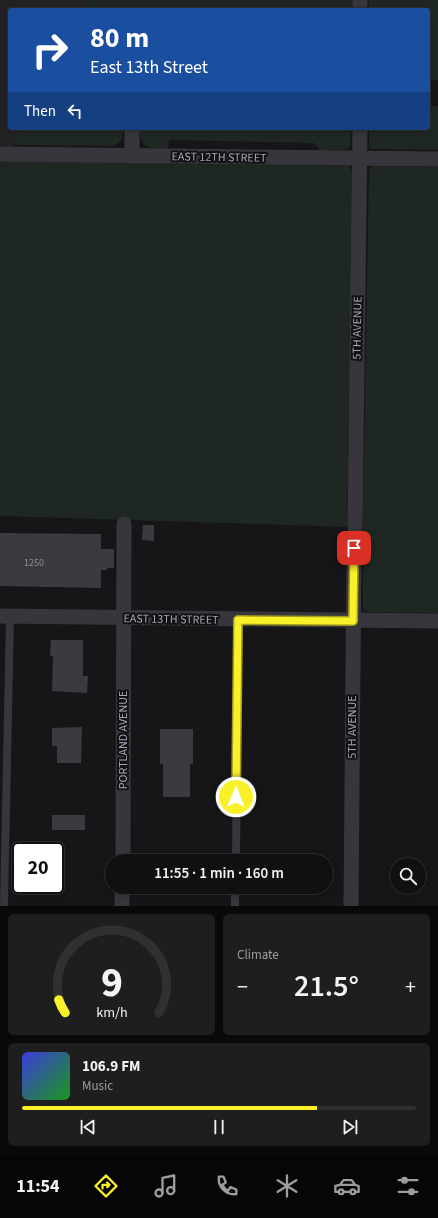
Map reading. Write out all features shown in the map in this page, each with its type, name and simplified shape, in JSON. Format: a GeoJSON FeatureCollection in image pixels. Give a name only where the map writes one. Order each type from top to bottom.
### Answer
{"type":"FeatureCollection","features":[{"type":"Feature","properties":{"kind":"street"},"geometry":{"type":"LineString","coordinates":[[132,130],[132,156]]}},
{"type":"Feature","properties":{"kind":"street","name":"5TH AVENUE"},"geometry":{"type":"LineString","coordinates":[[355,528],[360,130]]}},
{"type":"Feature","properties":{"kind":"street","name":"EAST 12TH STREET"},"geometry":{"type":"LineString","coordinates":[[0,154],[438,160]]}},
{"type":"Feature","properties":{"kind":"street","name":"PORTLAND AVENUE"},"geometry":{"type":"LineString","coordinates":[[122,854],[124,524]]}},
{"type":"Feature","properties":{"kind":"street","name":"5TH AVENUE"},"geometry":{"type":"LineString","coordinates":[[351,906],[354,548]]}},
{"type":"Feature","properties":{"kind":"street","name":"EAST 13TH STREET"},"geometry":{"type":"LineString","coordinates":[[5,617],[438,621]]}},
{"type":"Feature","properties":{"kind":"street"},"geometry":{"type":"LineString","coordinates":[[122,894],[122,906]]}},
{"type":"Feature","properties":{"kind":"lane"},"geometry":{"type":"LineString","coordinates":[[4,906],[5,617]]}},
{"type":"Feature","properties":{"kind":"lane"},"geometry":{"type":"LineString","coordinates":[[236,854],[238,620]]}},
{"type":"Feature","properties":{"kind":"lane"},"geometry":{"type":"LineString","coordinates":[[235,894],[235,906]]}},
{"type":"Feature","properties":{"kind":"shaded area"},"geometry":{"type":"Polygon","coordinates":[[[0,0],[90,0],[86,8],[8,8],[8,130],[22,130],[0,172],[0,0]]]}},
{"type":"Feature","properties":{"kind":"shaded area"},"geometry":{"type":"Polygon","coordinates":[[[90,0],[353,0],[351,8],[86,8],[90,0]]]}},
{"type":"Feature","properties":{"kind":"shaded area"},"geometry":{"type":"Polygon","coordinates":[[[369,0],[438,0],[438,80],[430,80],[430,8],[369,8],[369,0]]]}},
{"type":"Feature","properties":{"kind":"shaded area"},"geometry":{"type":"Polygon","coordinates":[[[430,106],[438,106],[438,150],[369,148],[369,130],[430,130],[430,106]]]}},
{"type":"Feature","properties":{"kind":"shaded area"},"geometry":{"type":"Polygon","coordinates":[[[22,130],[124,130],[120,142],[112,146],[14,145],[22,130]]]}},
{"type":"Feature","properties":{"kind":"shaded area"},"geometry":{"type":"Polygon","coordinates":[[[140,130],[351,130],[350,147],[345,150],[320,150],[314,143],[169,140],[168,148],[157,149],[144,144],[140,135],[140,130]]]}},
{"type":"Feature","properties":{"kind":"shaded area"},"geometry":{"type":"Polygon","coordinates":[[[6,161],[350,166],[353,175],[347,527],[0,516],[0,172],[6,161]]]}},
{"type":"Feature","properties":{"kind":"shaded area"},"geometry":{"type":"Polygon","coordinates":[[[371,166],[438,167],[438,613],[371,612],[365,611],[363,608],[363,511],[369,171],[371,166]]]}},
{"type":"Feature","properties":{"kind":"building"},"geometry":{"type":"Polygon","coordinates":[[[143,525],[154,525],[154,541],[142,540],[143,525]]]}},
{"type":"Feature","properties":{"kind":"building"},"geometry":{"type":"Polygon","coordinates":[[[0,533],[101,534],[101,549],[114,549],[114,568],[101,570],[101,588],[0,586],[0,533]]]}},
{"type":"Feature","properties":{"kind":"building"},"geometry":{"type":"Polygon","coordinates":[[[51,640],[83,640],[83,676],[88,676],[87,693],[52,691],[53,656],[50,656],[51,640]]]}},
{"type":"Feature","properties":{"kind":"building"},"geometry":{"type":"Polygon","coordinates":[[[82,727],[81,763],[57,763],[57,746],[52,746],[52,728],[82,727]]]}},
{"type":"Feature","properties":{"kind":"building"},"geometry":{"type":"Polygon","coordinates":[[[160,729],[193,729],[193,764],[190,764],[190,797],[163,797],[163,764],[160,764],[160,729]]]}},
{"type":"Feature","properties":{"kind":"building"},"geometry":{"type":"Polygon","coordinates":[[[52,815],[85,815],[85,830],[52,830],[52,815]]]}},
{"type":"Feature","properties":{"kind":"route"},"geometry":{"type":"LineString","coordinates":[[236,797],[238,620],[353,621],[354,548]]}}]}
